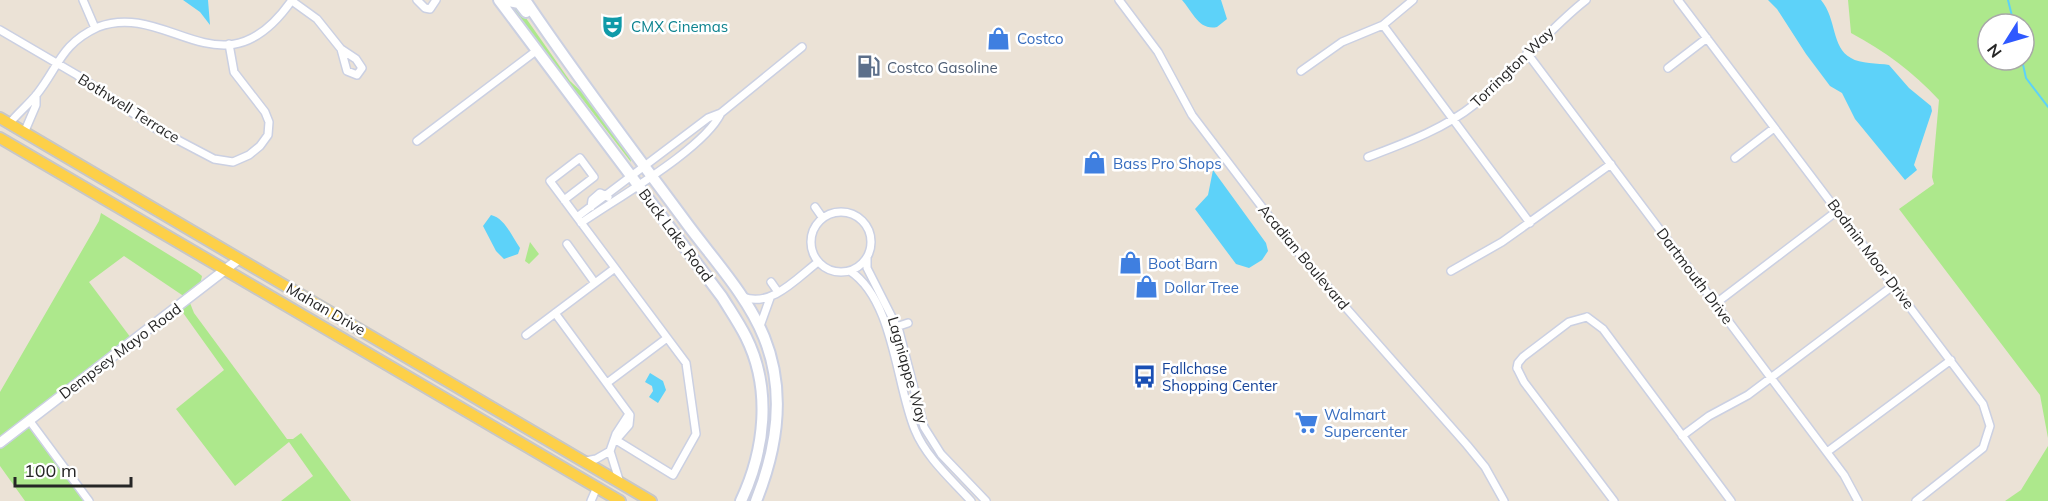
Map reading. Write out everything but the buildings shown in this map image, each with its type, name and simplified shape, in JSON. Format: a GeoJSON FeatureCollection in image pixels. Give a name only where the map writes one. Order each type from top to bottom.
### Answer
{"type":"FeatureCollection","features":[{"type":"Feature","properties":{"kind":"main road","name":"Buck Lake Road"},"geometry":{"type":"LineString","coordinates":[[501,0],[536,51],[722,297],[753,352],[764,421],[756,466],[741,501]]}},
{"type":"Feature","properties":{"kind":"main road"},"geometry":{"type":"LineString","coordinates":[[501,0],[519,3],[571,78],[583,85]]}},
{"type":"Feature","properties":{"kind":"main road","name":"Buck Lake Road"},"geometry":{"type":"LineString","coordinates":[[525,0],[583,85],[740,296],[760,329],[776,382],[777,414],[774,446],[756,501]]}},
{"type":"Feature","properties":{"kind":"main road"},"geometry":{"type":"LineString","coordinates":[[533,0],[563,44],[566,59]]}},
{"type":"Feature","properties":{"kind":"main road","name":"Mahan Drive"},"geometry":{"type":"LineString","coordinates":[[5,121],[651,501]]}},
{"type":"Feature","properties":{"kind":"main road","name":"Mahan Drive"},"geometry":{"type":"LineString","coordinates":[[0,138],[620,501]]}},
{"type":"Feature","properties":{"kind":"main road"},"geometry":{"type":"LineString","coordinates":[[494,428],[502,422],[522,425]]}},
{"type":"Feature","properties":{"kind":"street"},"geometry":{"type":"LineString","coordinates":[[83,0],[95,28]]}},
{"type":"Feature","properties":{"kind":"street"},"geometry":{"type":"LineString","coordinates":[[5,121],[36,95],[56,62],[74,42],[95,28],[117,22],[137,22],[201,42],[229,44],[266,29],[292,0],[316,19],[341,49]]}},
{"type":"Feature","properties":{"kind":"street"},"geometry":{"type":"LineString","coordinates":[[417,0],[425,8],[430,9],[436,0]]}},
{"type":"Feature","properties":{"kind":"street","name":"Acadian Boulevard"},"geometry":{"type":"LineString","coordinates":[[1119,0],[1158,52],[1192,115],[1271,219],[1310,267],[1467,445],[1485,467],[1504,501]]}},
{"type":"Feature","properties":{"kind":"street"},"geometry":{"type":"LineString","coordinates":[[1301,71],[1342,42],[1383,25],[1413,0]]}},
{"type":"Feature","properties":{"kind":"street","name":"Torrington Way"},"geometry":{"type":"LineString","coordinates":[[1368,157],[1409,141],[1475,105],[1527,53],[1586,0]]}},
{"type":"Feature","properties":{"kind":"street","name":"Bodmin Moor Drive"},"geometry":{"type":"LineString","coordinates":[[1678,0],[1983,404],[1990,426],[1988,437],[1975,457],[1916,501]]}},
{"type":"Feature","properties":{"kind":"street"},"geometry":{"type":"LineString","coordinates":[[1383,25],[1530,223]]}},
{"type":"Feature","properties":{"kind":"street"},"geometry":{"type":"LineString","coordinates":[[0,30],[56,62]]}},
{"type":"Feature","properties":{"kind":"street"},"geometry":{"type":"LineString","coordinates":[[1668,68],[1707,38]]}},
{"type":"Feature","properties":{"kind":"street","name":"Bothwell Terrace"},"geometry":{"type":"LineString","coordinates":[[56,62],[155,128],[214,159],[232,162],[249,155],[260,146],[268,135],[269,122],[265,112],[234,72],[229,44]]}},
{"type":"Feature","properties":{"kind":"street"},"geometry":{"type":"LineString","coordinates":[[579,220],[609,199],[631,175],[708,118],[721,113],[802,46]]}},
{"type":"Feature","properties":{"kind":"street"},"geometry":{"type":"LineString","coordinates":[[417,141],[536,51]]}},
{"type":"Feature","properties":{"kind":"street","name":"Dartmouth Drive"},"geometry":{"type":"LineString","coordinates":[[1527,53],[1827,452],[1858,501]]}},
{"type":"Feature","properties":{"kind":"street"},"geometry":{"type":"LineString","coordinates":[[24,133],[36,105],[36,95]]}},
{"type":"Feature","properties":{"kind":"street"},"geometry":{"type":"LineString","coordinates":[[579,220],[591,207],[638,185],[696,144],[715,124],[721,113]]}},
{"type":"Feature","properties":{"kind":"street"},"geometry":{"type":"LineString","coordinates":[[1735,158],[1774,128]]}},
{"type":"Feature","properties":{"kind":"street"},"geometry":{"type":"LineString","coordinates":[[564,200],[594,177],[580,158],[550,181],[564,200],[615,268],[667,338],[686,363],[696,434],[673,474],[616,440]]}},
{"type":"Feature","properties":{"kind":"street"},"geometry":{"type":"LineString","coordinates":[[1451,271],[1530,223],[1611,164]]}},
{"type":"Feature","properties":{"kind":"street"},"geometry":{"type":"LineString","coordinates":[[815,207],[822,217]]}},
{"type":"Feature","properties":{"kind":"street"},"geometry":{"type":"LineString","coordinates":[[842,211],[861,219],[871,238],[867,258],[850,271],[829,270],[818,262],[810,244],[811,233],[822,217],[842,211]]}},
{"type":"Feature","properties":{"kind":"street"},"geometry":{"type":"LineString","coordinates":[[1715,304],[1838,211]]}},
{"type":"Feature","properties":{"kind":"street"},"geometry":{"type":"LineString","coordinates":[[567,244],[595,283]]}},
{"type":"Feature","properties":{"kind":"street","name":"Lagniappe Way"},"geometry":{"type":"LineString","coordinates":[[867,258],[867,268],[897,327],[927,433],[941,453],[981,499]]}},
{"type":"Feature","properties":{"kind":"street","name":"Dempsey Mayo Road"},"geometry":{"type":"LineString","coordinates":[[0,443],[239,259]]}},
{"type":"Feature","properties":{"kind":"street"},"geometry":{"type":"LineString","coordinates":[[740,296],[756,301],[770,298],[818,262]]}},
{"type":"Feature","properties":{"kind":"street"},"geometry":{"type":"LineString","coordinates":[[526,335],[615,268]]}},
{"type":"Feature","properties":{"kind":"street","name":"Lagniappe Way"},"geometry":{"type":"LineString","coordinates":[[850,271],[860,277],[869,291],[888,331],[919,438],[933,458],[971,501]]}},
{"type":"Feature","properties":{"kind":"street"},"geometry":{"type":"LineString","coordinates":[[771,282],[778,292]]}},
{"type":"Feature","properties":{"kind":"street"},"geometry":{"type":"LineString","coordinates":[[1682,436],[1709,416],[1748,395],[1894,285]]}},
{"type":"Feature","properties":{"kind":"street"},"geometry":{"type":"LineString","coordinates":[[760,329],[763,311],[770,298]]}},
{"type":"Feature","properties":{"kind":"street"},"geometry":{"type":"LineString","coordinates":[[555,313],[629,414],[629,425],[610,451],[596,459],[586,461]]}},
{"type":"Feature","properties":{"kind":"street"},"geometry":{"type":"LineString","coordinates":[[1614,501],[1513,368],[1569,322],[1587,313],[1603,329],[1731,501]]}},
{"type":"Feature","properties":{"kind":"street"},"geometry":{"type":"LineString","coordinates":[[888,331],[908,323]]}},
{"type":"Feature","properties":{"kind":"street"},"geometry":{"type":"LineString","coordinates":[[607,383],[667,338]]}},
{"type":"Feature","properties":{"kind":"street"},"geometry":{"type":"LineString","coordinates":[[1827,452],[1951,360]]}},
{"type":"Feature","properties":{"kind":"street"},"geometry":{"type":"LineString","coordinates":[[29,420],[89,501]]}},
{"type":"Feature","properties":{"kind":"street"},"geometry":{"type":"LineString","coordinates":[[919,438],[927,433]]}},
{"type":"Feature","properties":{"kind":"street"},"geometry":{"type":"LineString","coordinates":[[610,451],[620,483]]}},
{"type":"Feature","properties":{"kind":"street"},"geometry":{"type":"LineString","coordinates":[[591,501],[597,487]]}},
{"type":"Feature","properties":{"kind":"green space"},"geometry":{"type":"Polygon","coordinates":[[[1848,0],[2048,0],[2048,438],[2040,395],[1899,209],[1934,184],[1932,177],[1939,100],[1919,80],[1875,47],[1851,33],[1848,0]]]}},
{"type":"Feature","properties":{"kind":"green space"},"geometry":{"type":"Polygon","coordinates":[[[514,6],[521,11],[570,81],[584,94],[630,156],[631,162],[580,96],[567,86],[515,15],[514,6]]]}},
{"type":"Feature","properties":{"kind":"green space"},"geometry":{"type":"Polygon","coordinates":[[[101,213],[197,272],[202,276],[200,285],[185,297],[124,256],[89,282],[131,338],[0,437],[0,392],[99,221],[101,213]]]}},
{"type":"Feature","properties":{"kind":"green space"},"geometry":{"type":"Polygon","coordinates":[[[530,242],[539,254],[529,264],[525,261],[530,242]]]}},
{"type":"Feature","properties":{"kind":"green space"},"geometry":{"type":"Polygon","coordinates":[[[190,303],[194,313],[287,439],[293,439],[301,433],[351,501],[281,501],[313,476],[289,442],[235,486],[176,409],[224,370],[181,310],[190,303]]]}},
{"type":"Feature","properties":{"kind":"green space"},"geometry":{"type":"Polygon","coordinates":[[[28,426],[84,501],[25,501],[0,466],[0,448],[28,426]]]}},
{"type":"Feature","properties":{"kind":"green space"},"geometry":{"type":"Polygon","coordinates":[[[2048,446],[2048,501],[2005,501],[2021,490],[2048,446]]]}},
{"type":"Feature","properties":{"kind":"water"},"geometry":{"type":"Polygon","coordinates":[[[183,0],[208,0],[210,25],[200,12],[183,0]]]}},
{"type":"Feature","properties":{"kind":"water"},"geometry":{"type":"Polygon","coordinates":[[[1182,0],[1221,0],[1227,19],[1217,27],[1205,26],[1196,19],[1182,0]]]}},
{"type":"Feature","properties":{"kind":"water"},"geometry":{"type":"Polygon","coordinates":[[[1768,0],[1821,0],[1830,16],[1840,47],[1845,53],[1859,61],[1889,65],[1909,88],[1931,106],[1932,111],[1914,165],[1917,170],[1905,180],[1855,119],[1842,93],[1830,86],[1777,9],[1768,0]]]}},
{"type":"Feature","properties":{"kind":"water"},"geometry":{"type":"Polygon","coordinates":[[[1213,170],[1266,243],[1268,251],[1262,260],[1249,268],[1236,264],[1195,209],[1208,195],[1213,170]]]}},
{"type":"Feature","properties":{"kind":"water"},"geometry":{"type":"Polygon","coordinates":[[[491,215],[508,228],[520,248],[518,254],[504,259],[496,251],[483,226],[491,215]]]}},
{"type":"Feature","properties":{"kind":"water"},"geometry":{"type":"Polygon","coordinates":[[[650,373],[663,381],[666,390],[658,403],[649,397],[653,391],[652,386],[645,382],[650,373]]]}},
{"type":"Feature","properties":{"kind":"waterway"},"geometry":{"type":"LineString","coordinates":[[2008,0],[2011,12]]}},
{"type":"Feature","properties":{"kind":"waterway"},"geometry":{"type":"LineString","coordinates":[[2025,72],[2026,78],[2048,107]]}},
{"type":"Feature","properties":{"kind":"place","name":"CMX Cinemas"},"geometry":{"type":"Point","coordinates":[613,26]}},
{"type":"Feature","properties":{"kind":"place","name":"Costco"},"geometry":{"type":"Point","coordinates":[999,38]}},
{"type":"Feature","properties":{"kind":"place","name":"Costco Gasoline"},"geometry":{"type":"Point","coordinates":[869,67]}},
{"type":"Feature","properties":{"kind":"place","name":"Bass Pro Shops"},"geometry":{"type":"Point","coordinates":[1095,163]}},
{"type":"Feature","properties":{"kind":"place","name":"Boot Barn"},"geometry":{"type":"Point","coordinates":[1130,263]}},
{"type":"Feature","properties":{"kind":"place","name":"Dollar Tree"},"geometry":{"type":"Point","coordinates":[1146,287]}},
{"type":"Feature","properties":{"kind":"place","name":"Fallchase Shopping Center"},"geometry":{"type":"Point","coordinates":[1144,377]}},
{"type":"Feature","properties":{"kind":"place","name":"Walmart Supercenter"},"geometry":{"type":"Point","coordinates":[1306,423]}}]}
